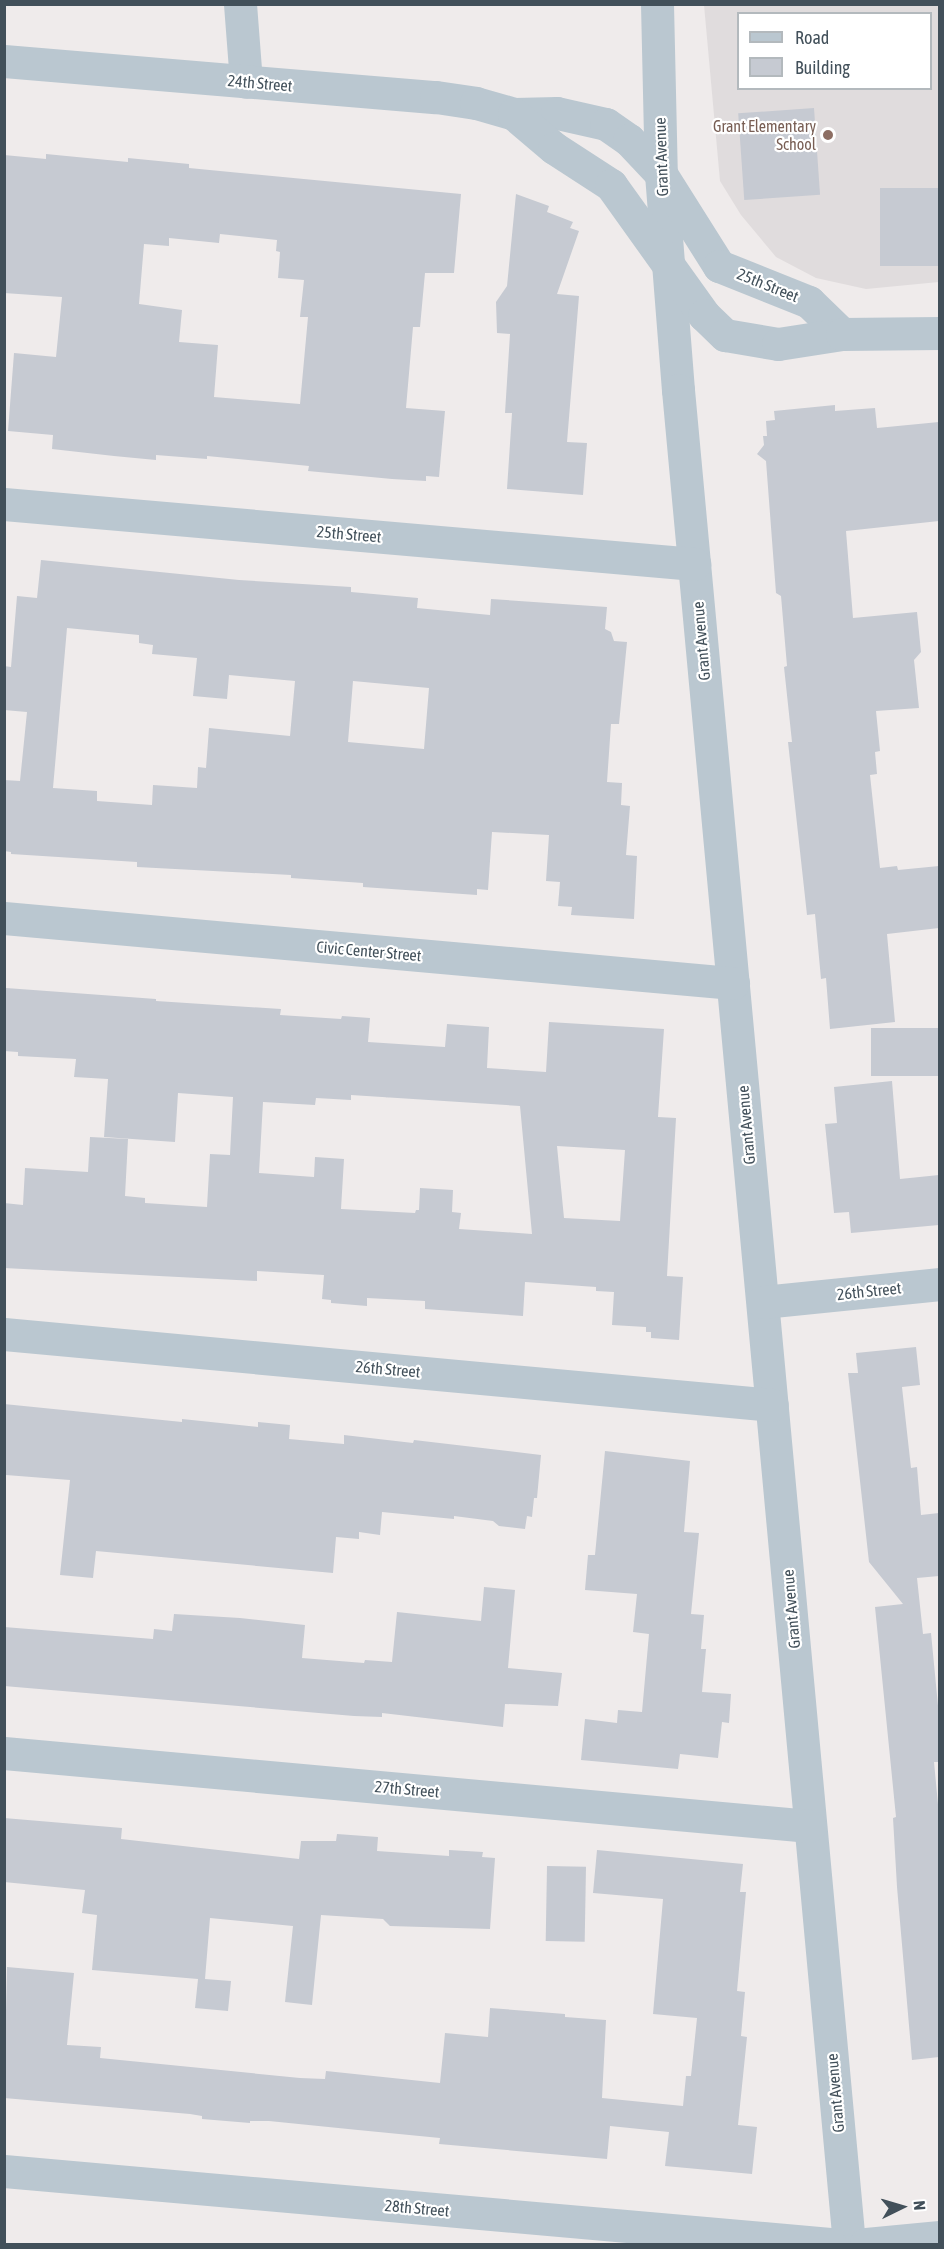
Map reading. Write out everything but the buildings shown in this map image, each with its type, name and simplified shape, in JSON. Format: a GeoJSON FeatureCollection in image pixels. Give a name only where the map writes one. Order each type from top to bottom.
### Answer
{"type":"FeatureCollection","features":[{"type":"Feature","properties":{"kind":"street"},"geometry":{"type":"LineString","coordinates":[[240,4],[246,82]]}},
{"type":"Feature","properties":{"kind":"street","name":"Grant Avenue"},"geometry":{"type":"LineString","coordinates":[[657,4],[661,174],[668,268],[849,2244]]}},
{"type":"Feature","properties":{"kind":"street","name":"24th Street"},"geometry":{"type":"LineString","coordinates":[[4,61],[436,97],[476,103],[514,114],[557,113],[606,124],[629,140],[661,174]]}},
{"type":"Feature","properties":{"kind":"street","name":"24th Street"},"geometry":{"type":"LineString","coordinates":[[514,114],[554,148],[611,185],[668,268]]}},
{"type":"Feature","properties":{"kind":"street","name":"25th Street"},"geometry":{"type":"LineString","coordinates":[[661,174],[719,266],[809,302],[842,334]]}},
{"type":"Feature","properties":{"kind":"street"},"geometry":{"type":"LineString","coordinates":[[668,268],[704,315],[725,335],[778,344],[842,334],[939,333]]}},
{"type":"Feature","properties":{"kind":"street","name":"25th Street"},"geometry":{"type":"LineString","coordinates":[[4,504],[694,564]]}},
{"type":"Feature","properties":{"kind":"street","name":"Civic Center Street"},"geometry":{"type":"LineString","coordinates":[[4,918],[733,983]]}},
{"type":"Feature","properties":{"kind":"street","name":"26th Street"},"geometry":{"type":"LineString","coordinates":[[763,1302],[939,1284]]}},
{"type":"Feature","properties":{"kind":"street","name":"26th Street"},"geometry":{"type":"LineString","coordinates":[[4,1334],[772,1405]]}},
{"type":"Feature","properties":{"kind":"street","name":"27th Street"},"geometry":{"type":"LineString","coordinates":[[4,1752],[810,1826]]}},
{"type":"Feature","properties":{"kind":"street","name":"28th Street"},"geometry":{"type":"LineString","coordinates":[[4,2171],[830,2244]]}},
{"type":"Feature","properties":{"kind":"street"},"geometry":{"type":"LineString","coordinates":[[866,2244],[939,2237]]}},
{"type":"Feature","properties":{"kind":"shaded area","name":"Grant Elementary School"},"geometry":{"type":"Polygon","coordinates":[[[704,5],[939,5],[939,282],[866,289],[816,278],[776,257],[741,215],[720,181],[704,5]]]}},
{"type":"Feature","properties":{"kind":"place","name":"Grant Elementary School"},"geometry":{"type":"Point","coordinates":[828,135]}}]}
